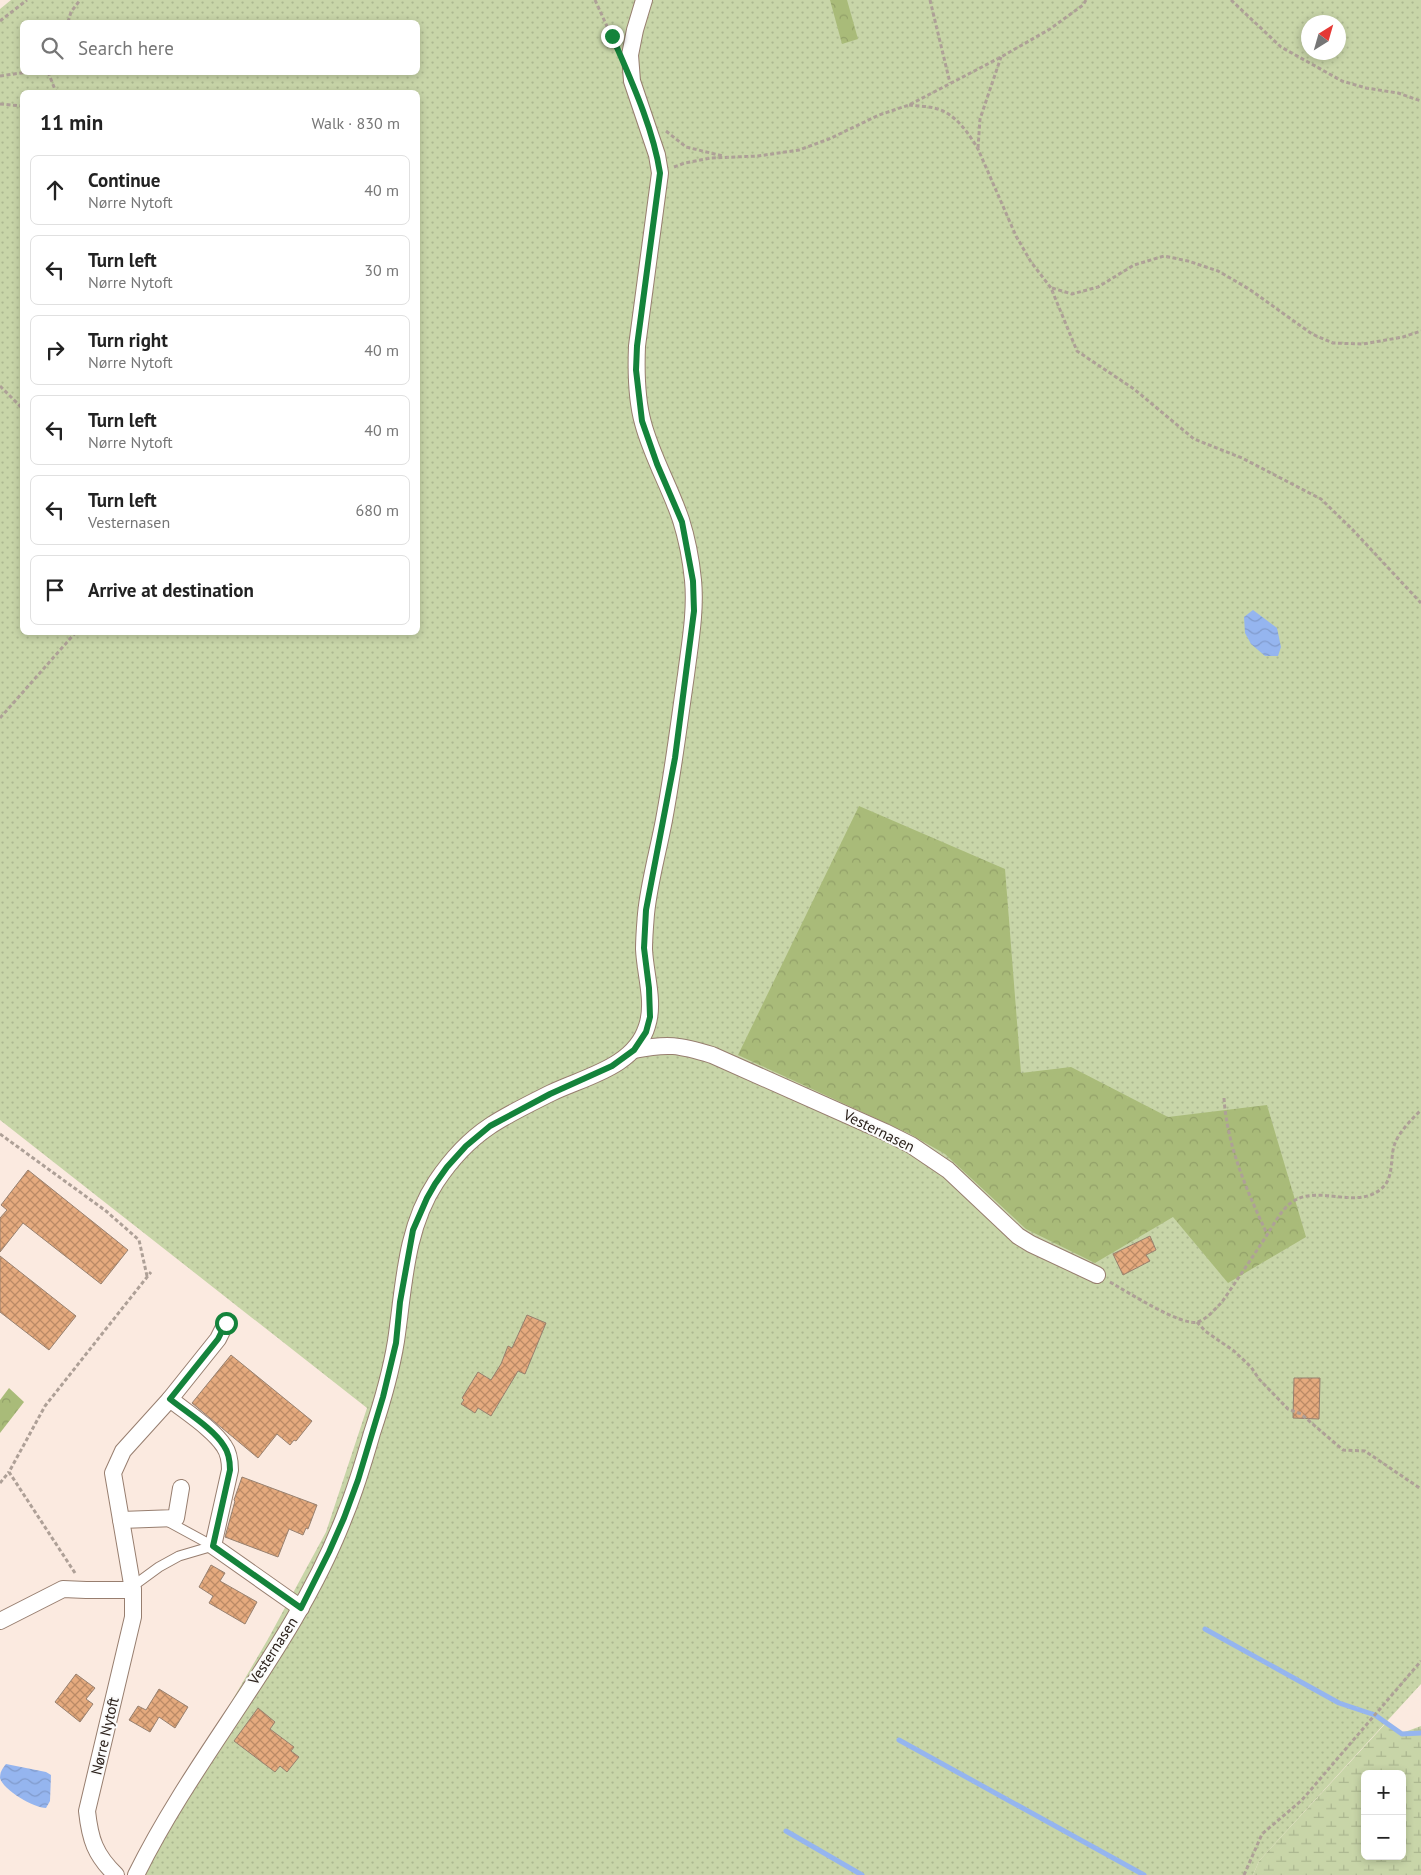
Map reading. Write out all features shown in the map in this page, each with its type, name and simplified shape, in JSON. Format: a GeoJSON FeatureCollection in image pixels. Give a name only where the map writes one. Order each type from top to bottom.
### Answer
{"type":"FeatureCollection","features":[{"type":"Feature","properties":{"kind":"street","name":"Vesternasen"},"geometry":{"type":"LineString","coordinates":[[136,1875],[160,1829],[301,1608],[344,1518],[358,1480],[383,1397],[396,1343],[400,1302],[413,1230],[435,1184],[466,1146],[490,1126],[550,1094],[612,1066],[634,1050],[646,1032],[650,1017],[649,988],[644,948],[646,910],[675,758],[694,611],[693,581],[682,522],[657,464],[642,421],[638,395],[637,346],[660,173],[657,155],[632,81],[630,55],[644,0]]}},
{"type":"Feature","properties":{"kind":"street","name":"Vesternasen"},"geometry":{"type":"LineString","coordinates":[[634,1050],[660,1044],[684,1046],[712,1054],[894,1137],[925,1154],[948,1170],[1018,1236],[1098,1275]]}},
{"type":"Feature","properties":{"kind":"street","name":"Nørre Nytoft"},"geometry":{"type":"LineString","coordinates":[[116,1875],[103,1863],[89,1835],[87,1811],[133,1617],[133,1588],[113,1473],[123,1451],[170,1399],[218,1339],[226,1323]]}},
{"type":"Feature","properties":{"kind":"street"},"geometry":{"type":"LineString","coordinates":[[170,1399],[216,1436],[225,1447],[229,1458],[230,1470],[213,1546],[301,1608]]}},
{"type":"Feature","properties":{"kind":"street"},"geometry":{"type":"LineString","coordinates":[[121,1520],[176,1518],[181,1488]]}},
{"type":"Feature","properties":{"kind":"street"},"geometry":{"type":"LineString","coordinates":[[0,1621],[63,1589],[133,1588]]}},
{"type":"Feature","properties":{"kind":"lane"},"geometry":{"type":"LineString","coordinates":[[161,1518],[213,1546]]}},
{"type":"Feature","properties":{"kind":"lane"},"geometry":{"type":"LineString","coordinates":[[133,1588],[159,1567],[179,1556],[213,1546]]}},
{"type":"Feature","properties":{"kind":"path"},"geometry":{"type":"LineString","coordinates":[[0,21],[27,0]]}},
{"type":"Feature","properties":{"kind":"path"},"geometry":{"type":"LineString","coordinates":[[69,20],[71,12],[80,0]]}},
{"type":"Feature","properties":{"kind":"path"},"geometry":{"type":"LineString","coordinates":[[594,0],[618,51]]}},
{"type":"Feature","properties":{"kind":"path"},"geometry":{"type":"LineString","coordinates":[[930,0],[950,83]]}},
{"type":"Feature","properties":{"kind":"path"},"geometry":{"type":"LineString","coordinates":[[660,173],[685,162],[727,157],[758,156],[799,150],[829,139],[879,115],[910,105],[1001,57],[1050,29],[1083,5],[1086,0]]}},
{"type":"Feature","properties":{"kind":"path"},"geometry":{"type":"LineString","coordinates":[[1231,0],[1281,47],[1342,82],[1398,93],[1421,101]]}},
{"type":"Feature","properties":{"kind":"path"},"geometry":{"type":"LineString","coordinates":[[978,149],[980,119],[1001,57]]}},
{"type":"Feature","properties":{"kind":"path"},"geometry":{"type":"LineString","coordinates":[[0,76],[20,73]]}},
{"type":"Feature","properties":{"kind":"path"},"geometry":{"type":"LineString","coordinates":[[49,75],[55,90]]}},
{"type":"Feature","properties":{"kind":"path"},"geometry":{"type":"LineString","coordinates":[[0,104],[20,106]]}},
{"type":"Feature","properties":{"kind":"path"},"geometry":{"type":"LineString","coordinates":[[910,105],[935,108],[948,114],[960,124],[978,149],[1016,236],[1031,262],[1051,288],[1077,351],[1134,389],[1194,439],[1242,458],[1321,499],[1351,528],[1421,603]]}},
{"type":"Feature","properties":{"kind":"path"},"geometry":{"type":"LineString","coordinates":[[664,129],[686,147],[727,157]]}},
{"type":"Feature","properties":{"kind":"path"},"geometry":{"type":"LineString","coordinates":[[1051,288],[1072,294],[1098,287],[1134,265],[1164,256],[1188,261],[1218,272],[1249,289],[1312,334],[1333,343],[1363,344],[1403,337],[1421,331]]}},
{"type":"Feature","properties":{"kind":"path"},"geometry":{"type":"LineString","coordinates":[[0,386],[20,406]]}},
{"type":"Feature","properties":{"kind":"path"},"geometry":{"type":"LineString","coordinates":[[0,718],[73,635]]}},
{"type":"Feature","properties":{"kind":"path"},"geometry":{"type":"LineString","coordinates":[[1224,1098],[1232,1148],[1250,1198],[1267,1234]]}},
{"type":"Feature","properties":{"kind":"path"},"geometry":{"type":"LineString","coordinates":[[1098,1275],[1182,1321],[1197,1322],[1212,1314],[1222,1302],[1277,1219],[1293,1202],[1308,1197],[1329,1196],[1347,1198],[1368,1195],[1382,1189],[1390,1175],[1394,1145],[1407,1125],[1421,1110]]}},
{"type":"Feature","properties":{"kind":"path"},"geometry":{"type":"LineString","coordinates":[[0,1134],[106,1211],[139,1240],[147,1277]]}},
{"type":"Feature","properties":{"kind":"path"},"geometry":{"type":"LineString","coordinates":[[0,1483],[9,1472],[45,1406],[151,1272]]}},
{"type":"Feature","properties":{"kind":"path"},"geometry":{"type":"LineString","coordinates":[[1197,1322],[1205,1331],[1234,1351],[1251,1367],[1259,1379],[1288,1409],[1302,1414],[1343,1450],[1365,1450],[1421,1489]]}},
{"type":"Feature","properties":{"kind":"path"},"geometry":{"type":"LineString","coordinates":[[9,1472],[86,1590]]}},
{"type":"Feature","properties":{"kind":"path"},"geometry":{"type":"LineString","coordinates":[[1244,1875],[1262,1834],[1302,1800],[1421,1661]]}},
{"type":"Feature","properties":{"kind":"green space"},"geometry":{"type":"Polygon","coordinates":[[[11,0],[1421,0],[1421,1684],[1259,1861],[1253,1875],[130,1875],[268,1639],[326,1532],[367,1408],[0,1120],[0,9],[11,0]]]}},
{"type":"Feature","properties":{"kind":"green space"},"geometry":{"type":"Polygon","coordinates":[[[830,0],[847,0],[858,39],[842,44],[830,0]]]}},
{"type":"Feature","properties":{"kind":"green space"},"geometry":{"type":"Polygon","coordinates":[[[859,806],[1005,869],[1021,1073],[1071,1067],[1168,1117],[1267,1105],[1306,1237],[1228,1283],[1173,1217],[1095,1263],[1026,1229],[945,1154],[910,1134],[738,1055],[859,806]]]}},
{"type":"Feature","properties":{"kind":"green space"},"geometry":{"type":"Polygon","coordinates":[[[9,1388],[24,1402],[0,1433],[0,1400],[9,1388]]]}},
{"type":"Feature","properties":{"kind":"green space"},"geometry":{"type":"Polygon","coordinates":[[[1386,1723],[1402,1733],[1421,1726],[1421,1875],[1253,1875],[1259,1861],[1386,1723]]]}},
{"type":"Feature","properties":{"kind":"water"},"geometry":{"type":"Polygon","coordinates":[[[1253,610],[1277,628],[1281,647],[1278,656],[1265,656],[1251,644],[1245,633],[1244,617],[1253,610]]]}},
{"type":"Feature","properties":{"kind":"water"},"geometry":{"type":"Polygon","coordinates":[[[6,1764],[46,1772],[51,1775],[50,1801],[46,1808],[27,1802],[2,1783],[0,1774],[6,1764]]]}},
{"type":"Feature","properties":{"kind":"building"},"geometry":{"type":"Polygon","coordinates":[[[28,1170],[128,1250],[101,1284],[23,1223],[0,1252],[0,1218],[7,1210],[1,1205],[28,1170]]]}},
{"type":"Feature","properties":{"kind":"building"},"geometry":{"type":"Polygon","coordinates":[[[1150,1236],[1156,1250],[1146,1255],[1150,1261],[1123,1275],[1113,1254],[1150,1236]]]}},
{"type":"Feature","properties":{"kind":"building"},"geometry":{"type":"Polygon","coordinates":[[[0,1256],[76,1316],[49,1350],[0,1312],[0,1256]]]}},
{"type":"Feature","properties":{"kind":"building"},"geometry":{"type":"Polygon","coordinates":[[[527,1315],[546,1323],[525,1374],[518,1371],[491,1416],[478,1408],[475,1413],[461,1404],[464,1400],[462,1398],[478,1372],[491,1380],[501,1364],[508,1346],[512,1348],[527,1315]]]}},
{"type":"Feature","properties":{"kind":"building"},"geometry":{"type":"Polygon","coordinates":[[[231,1355],[312,1421],[296,1441],[294,1440],[290,1445],[277,1434],[258,1458],[192,1403],[231,1355]]]}},
{"type":"Feature","properties":{"kind":"building"},"geometry":{"type":"Polygon","coordinates":[[[1294,1378],[1320,1378],[1319,1419],[1293,1418],[1294,1378]]]}},
{"type":"Feature","properties":{"kind":"building"},"geometry":{"type":"Polygon","coordinates":[[[242,1477],[317,1505],[308,1529],[306,1528],[303,1535],[289,1529],[278,1557],[225,1537],[242,1477]]]}},
{"type":"Feature","properties":{"kind":"building"},"geometry":{"type":"Polygon","coordinates":[[[211,1565],[225,1573],[220,1581],[257,1602],[245,1624],[209,1603],[213,1596],[199,1587],[211,1565]]]}},
{"type":"Feature","properties":{"kind":"building"},"geometry":{"type":"Polygon","coordinates":[[[76,1674],[95,1688],[86,1699],[93,1704],[80,1722],[55,1702],[76,1674]]]}},
{"type":"Feature","properties":{"kind":"building"},"geometry":{"type":"Polygon","coordinates":[[[159,1689],[188,1707],[175,1728],[159,1717],[150,1732],[129,1720],[138,1706],[146,1710],[159,1689]]]}},
{"type":"Feature","properties":{"kind":"building"},"geometry":{"type":"Polygon","coordinates":[[[258,1708],[275,1722],[270,1729],[294,1747],[291,1751],[299,1757],[287,1772],[280,1766],[275,1772],[234,1741],[258,1708]]]}},
{"type":"Feature","properties":{"kind":"waterway"},"geometry":{"type":"LineString","coordinates":[[1205,1629],[1339,1703],[1375,1715],[1402,1734],[1421,1733]]}},
{"type":"Feature","properties":{"kind":"waterway"},"geometry":{"type":"LineString","coordinates":[[899,1740],[1144,1875]]}},
{"type":"Feature","properties":{"kind":"waterway"},"geometry":{"type":"LineString","coordinates":[[786,1831],[862,1875]]}},
{"type":"Feature","properties":{"kind":"route"},"geometry":{"type":"LineString","coordinates":[[226,1323],[218,1339],[170,1399],[216,1436],[225,1447],[229,1458],[230,1470],[213,1546],[301,1608],[329,1552],[358,1480],[383,1397],[396,1343],[400,1302],[413,1230],[435,1184],[466,1146],[490,1126],[550,1094],[612,1066],[634,1050],[646,1032],[650,1017],[649,988],[644,948],[646,910],[675,758],[694,611],[693,581],[682,522],[657,464],[642,421],[638,395],[637,346],[660,173],[657,155],[632,81],[612,36]]}}]}
